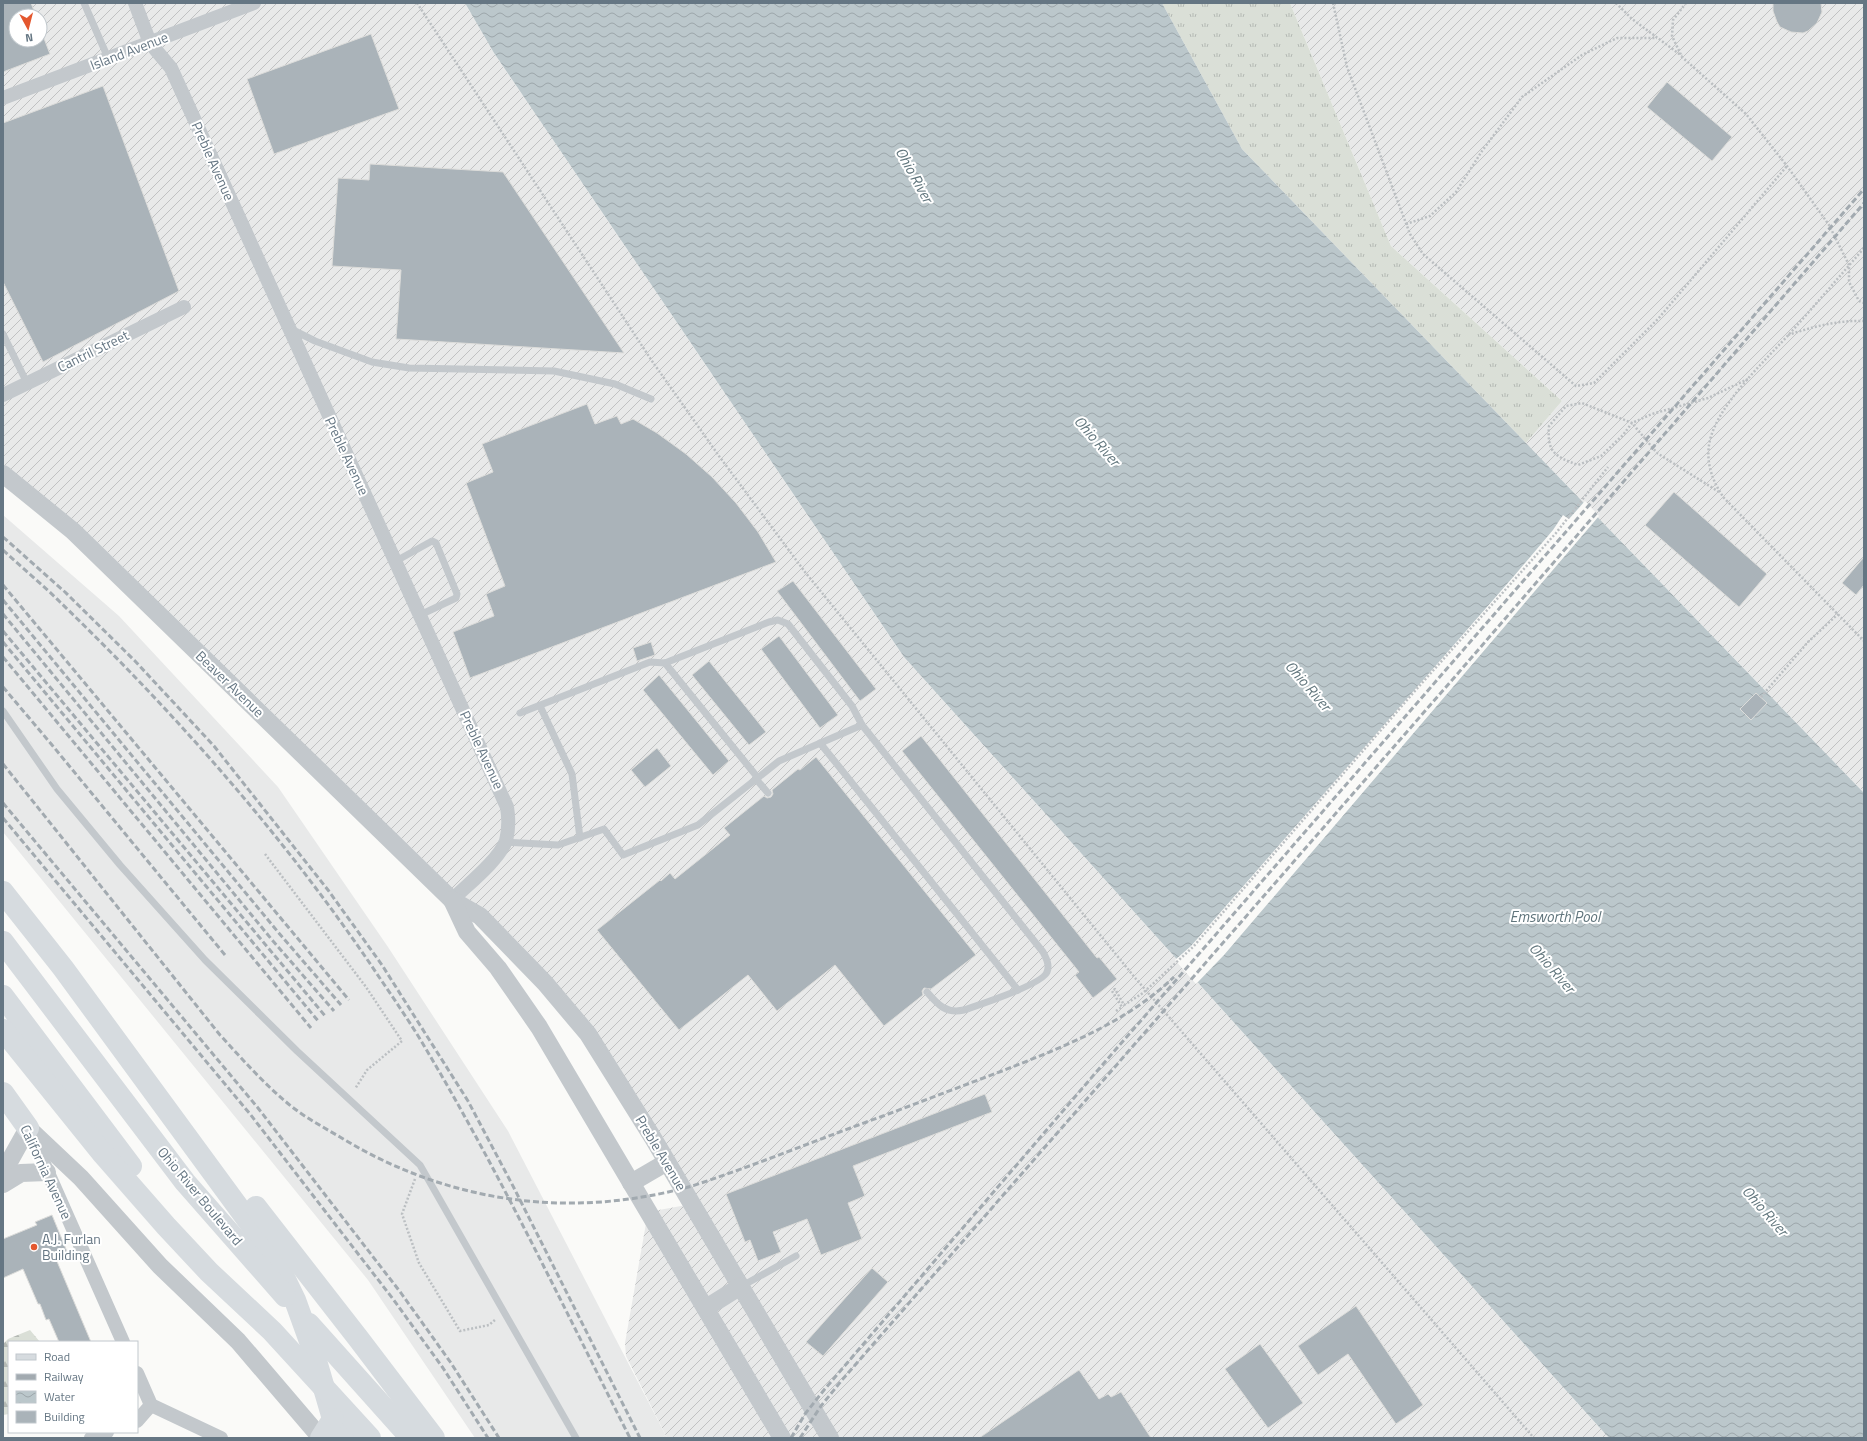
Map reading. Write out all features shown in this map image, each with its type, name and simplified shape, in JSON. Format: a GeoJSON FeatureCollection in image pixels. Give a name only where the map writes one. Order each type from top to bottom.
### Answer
{"type":"FeatureCollection","features":[{"type":"Feature","properties":{"kind":"main road"},"geometry":{"type":"LineString","coordinates":[[3,892],[63,968],[252,1226],[278,1265],[295,1300],[312,1347],[331,1432]]}},
{"type":"Feature","properties":{"kind":"main road","name":"Ohio River Boulevard"},"geometry":{"type":"LineString","coordinates":[[3,942],[185,1182],[310,1326],[411,1438]]}},
{"type":"Feature","properties":{"kind":"main road"},"geometry":{"type":"LineString","coordinates":[[63,968],[174,1097],[269,1225],[363,1344],[434,1438]]}},
{"type":"Feature","properties":{"kind":"main road"},"geometry":{"type":"LineString","coordinates":[[3,996],[156,1197],[218,1271],[370,1438]]}},
{"type":"Feature","properties":{"kind":"main road"},"geometry":{"type":"LineString","coordinates":[[3,1030],[103,1154],[166,1226],[209,1272],[272,1331]]}},
{"type":"Feature","properties":{"kind":"main road","name":"California Avenue"},"geometry":{"type":"LineString","coordinates":[[3,1094],[28,1128]]}},
{"type":"Feature","properties":{"kind":"street","name":"Preble Avenue"},"geometry":{"type":"LineString","coordinates":[[135,3],[150,42],[171,68],[507,807],[509,819],[505,842],[491,862],[452,900],[480,916],[545,983],[588,1034],[667,1162],[830,1438]]}},
{"type":"Feature","properties":{"kind":"street","name":"Island Avenue"},"geometry":{"type":"LineString","coordinates":[[3,98],[254,3]]}},
{"type":"Feature","properties":{"kind":"street","name":"Cantril Street"},"geometry":{"type":"LineString","coordinates":[[3,395],[184,307]]}},
{"type":"Feature","properties":{"kind":"street","name":"Beaver Avenue"},"geometry":{"type":"LineString","coordinates":[[3,474],[73,531],[452,900]]}},
{"type":"Feature","properties":{"kind":"street"},"geometry":{"type":"LineString","coordinates":[[452,900],[467,932],[498,968],[539,1028],[782,1438]]}},
{"type":"Feature","properties":{"kind":"street"},"geometry":{"type":"LineString","coordinates":[[3,1172],[28,1128],[81,1178],[160,1266],[331,1432]]}},
{"type":"Feature","properties":{"kind":"street","name":"California Avenue"},"geometry":{"type":"LineString","coordinates":[[28,1128],[123,1341]]}},
{"type":"Feature","properties":{"kind":"street"},"geometry":{"type":"LineString","coordinates":[[631,1183],[667,1162]]}},
{"type":"Feature","properties":{"kind":"street"},"geometry":{"type":"LineString","coordinates":[[3,1184],[21,1173],[48,1172]]}},
{"type":"Feature","properties":{"kind":"street"},"geometry":{"type":"LineString","coordinates":[[706,1308],[740,1286]]}},
{"type":"Feature","properties":{"kind":"street"},"geometry":{"type":"LineString","coordinates":[[138,1375],[151,1405],[221,1438]]}},
{"type":"Feature","properties":{"kind":"street"},"geometry":{"type":"LineString","coordinates":[[138,1420],[151,1405]]}},
{"type":"Feature","properties":{"kind":"street"},"geometry":{"type":"LineString","coordinates":[[91,1438],[104,1433]]}},
{"type":"Feature","properties":{"kind":"lane"},"geometry":{"type":"LineString","coordinates":[[84,3],[108,58]]}},
{"type":"Feature","properties":{"kind":"lane"},"geometry":{"type":"LineString","coordinates":[[289,328],[315,341],[372,362],[409,368],[554,371],[615,384],[651,399]]}},
{"type":"Feature","properties":{"kind":"lane"},"geometry":{"type":"LineString","coordinates":[[3,334],[27,383]]}},
{"type":"Feature","properties":{"kind":"lane"},"geometry":{"type":"LineString","coordinates":[[396,561],[432,541],[436,543],[457,594],[456,598],[420,615]]}},
{"type":"Feature","properties":{"kind":"lane"},"geometry":{"type":"LineString","coordinates":[[520,713],[650,662],[665,662],[769,622],[778,620],[788,624],[852,706],[862,725],[1043,952],[1049,966],[1047,973],[1037,983],[958,1012],[945,1010],[927,992]]}},
{"type":"Feature","properties":{"kind":"lane"},"geometry":{"type":"LineString","coordinates":[[665,662],[768,793]]}},
{"type":"Feature","properties":{"kind":"lane"},"geometry":{"type":"LineString","coordinates":[[540,706],[572,774],[580,838]]}},
{"type":"Feature","properties":{"kind":"lane"},"geometry":{"type":"LineString","coordinates":[[3,710],[57,789],[120,865],[205,960],[354,1105],[420,1165],[576,1438]]}},
{"type":"Feature","properties":{"kind":"lane"},"geometry":{"type":"LineString","coordinates":[[505,842],[558,845],[604,830],[623,855],[698,826],[779,761],[862,725]]}},
{"type":"Feature","properties":{"kind":"lane"},"geometry":{"type":"LineString","coordinates":[[820,744],[1018,990]]}},
{"type":"Feature","properties":{"kind":"lane"},"geometry":{"type":"LineString","coordinates":[[740,1286],[796,1256]]}},
{"type":"Feature","properties":{"kind":"path"},"geometry":{"type":"LineString","coordinates":[[417,3],[652,361],[719,456],[805,572],[1136,979],[1534,1438]]}},
{"type":"Feature","properties":{"kind":"path"},"geometry":{"type":"LineString","coordinates":[[1333,3],[1347,67],[1410,234],[1423,254],[1576,386],[1594,383],[1658,319],[1787,166]]}},
{"type":"Feature","properties":{"kind":"path"},"geometry":{"type":"LineString","coordinates":[[1616,3],[1632,19],[1682,57],[1746,114],[1787,166],[1829,225],[1849,265],[1849,282],[1859,301],[1864,303]]}},
{"type":"Feature","properties":{"kind":"path"},"geometry":{"type":"LineString","coordinates":[[1682,57],[1672,36],[1673,20],[1686,3]]}},
{"type":"Feature","properties":{"kind":"path"},"geometry":{"type":"LineString","coordinates":[[1406,224],[1430,216],[1456,192],[1482,151],[1522,96],[1582,55],[1617,38],[1657,38]]}},
{"type":"Feature","properties":{"kind":"path"},"geometry":{"type":"LineString","coordinates":[[1864,248],[1750,378],[1719,417],[1710,441],[1710,468],[1715,485],[1720,493],[1748,525],[1864,641]]}},
{"type":"Feature","properties":{"kind":"path"},"geometry":{"type":"LineString","coordinates":[[1787,336],[1813,327],[1855,320],[1864,321]]}},
{"type":"Feature","properties":{"kind":"path"},"geometry":{"type":"LineString","coordinates":[[1720,493],[1657,453],[1632,423],[1582,403],[1566,406],[1549,426],[1549,447],[1558,458],[1578,465],[1601,456],[1623,435],[1632,423],[1652,414],[1708,398],[1750,378]]}},
{"type":"Feature","properties":{"kind":"path"},"geometry":{"type":"LineString","coordinates":[[1116,1011],[1122,1007],[1112,991],[1115,989],[1124,1005],[1143,993],[1193,947],[1419,686],[1556,533],[1608,467]]}},
{"type":"Feature","properties":{"kind":"path"},"geometry":{"type":"LineString","coordinates":[[1761,698],[1808,642],[1838,614]]}},
{"type":"Feature","properties":{"kind":"path"},"geometry":{"type":"LineString","coordinates":[[265,854],[366,987],[402,1040],[367,1070],[355,1087],[354,1105]]}},
{"type":"Feature","properties":{"kind":"path"},"geometry":{"type":"LineString","coordinates":[[420,1165],[402,1214],[419,1262],[460,1331],[489,1325],[505,1313]]}},
{"type":"Feature","properties":{"kind":"shaded area"},"geometry":{"type":"Polygon","coordinates":[[[3,3],[465,3],[494,53],[904,657],[1609,1438],[667,1438],[626,1356],[625,1343],[648,1212],[692,1204],[545,983],[3,474],[3,3]]]}},
{"type":"Feature","properties":{"kind":"shaded area"},"geometry":{"type":"Polygon","coordinates":[[[1290,3],[1864,3],[1864,793],[1526,443],[1562,401],[1391,246],[1290,3]]]}},
{"type":"Feature","properties":{"kind":"shaded area"},"geometry":{"type":"Polygon","coordinates":[[[3,515],[119,616],[278,787],[388,947],[508,1131],[667,1438],[475,1438],[368,1280],[3,832],[3,515]]]}},
{"type":"Feature","properties":{"kind":"green space"},"geometry":{"type":"Polygon","coordinates":[[[1162,3],[1290,3],[1391,246],[1562,401],[1526,443],[1242,149],[1162,3]]]}},
{"type":"Feature","properties":{"kind":"green space"},"geometry":{"type":"Polygon","coordinates":[[[30,1330],[39,1341],[8,1341],[8,1414],[3,1415],[3,1344],[8,1339],[30,1330]]]}},
{"type":"Feature","properties":{"kind":"water","name":"Emsworth Pool"},"geometry":{"type":"Polygon","coordinates":[[[465,3],[1162,3],[1242,149],[1864,793],[1864,1438],[1609,1438],[904,657],[494,53],[465,3]]]}},
{"type":"Feature","properties":{"kind":"pier"},"geometry":{"type":"Polygon","coordinates":[[[1585,501],[1599,516],[1224,955],[1196,984],[1175,960],[1191,946],[1514,576],[1553,530],[1563,515],[1569,519],[1585,501]]]}},
{"type":"Feature","properties":{"kind":"building"},"geometry":{"type":"Polygon","coordinates":[[[3,3],[31,3],[33,8],[8,8],[8,48],[48,48],[50,54],[3,72],[3,3]]]}},
{"type":"Feature","properties":{"kind":"building"},"geometry":{"type":"Polygon","coordinates":[[[1773,3],[1821,3],[1822,12],[1817,23],[1808,31],[1803,33],[1791,32],[1780,27],[1773,11],[1773,3]]]}},
{"type":"Feature","properties":{"kind":"building"},"geometry":{"type":"Polygon","coordinates":[[[371,34],[399,109],[274,154],[247,79],[371,34]]]}},
{"type":"Feature","properties":{"kind":"building"},"geometry":{"type":"Polygon","coordinates":[[[1667,82],[1732,137],[1712,161],[1647,107],[1667,82]]]}},
{"type":"Feature","properties":{"kind":"building"},"geometry":{"type":"Polygon","coordinates":[[[103,86],[179,291],[43,362],[3,282],[3,123],[103,86]]]}},
{"type":"Feature","properties":{"kind":"building"},"geometry":{"type":"Polygon","coordinates":[[[370,164],[503,172],[624,353],[396,339],[401,270],[332,266],[338,178],[369,180],[370,164]]]}},
{"type":"Feature","properties":{"kind":"building"},"geometry":{"type":"Polygon","coordinates":[[[587,404],[595,424],[617,416],[621,424],[633,419],[657,433],[686,454],[712,477],[736,503],[758,532],[776,562],[470,678],[453,632],[494,616],[486,594],[505,586],[466,483],[493,472],[482,444],[587,404]]]}},
{"type":"Feature","properties":{"kind":"building"},"geometry":{"type":"Polygon","coordinates":[[[1674,492],[1767,574],[1739,607],[1645,525],[1674,492]]]}},
{"type":"Feature","properties":{"kind":"building"},"geometry":{"type":"Polygon","coordinates":[[[1864,557],[1864,585],[1856,595],[1842,583],[1864,557]]]}},
{"type":"Feature","properties":{"kind":"building"},"geometry":{"type":"Polygon","coordinates":[[[793,581],[876,689],[860,701],[777,591],[793,581]]]}},
{"type":"Feature","properties":{"kind":"building"},"geometry":{"type":"Polygon","coordinates":[[[779,636],[838,715],[820,728],[761,649],[779,636]]]}},
{"type":"Feature","properties":{"kind":"building"},"geometry":{"type":"Polygon","coordinates":[[[651,642],[655,655],[637,661],[633,648],[651,642]]]}},
{"type":"Feature","properties":{"kind":"building"},"geometry":{"type":"Polygon","coordinates":[[[709,661],[766,732],[749,745],[692,675],[709,661]]]}},
{"type":"Feature","properties":{"kind":"building"},"geometry":{"type":"Polygon","coordinates":[[[659,675],[729,761],[713,775],[643,690],[659,675]]]}},
{"type":"Feature","properties":{"kind":"building"},"geometry":{"type":"Polygon","coordinates":[[[1756,693],[1767,703],[1751,720],[1740,709],[1756,693]]]}},
{"type":"Feature","properties":{"kind":"building"},"geometry":{"type":"Polygon","coordinates":[[[921,736],[1097,958],[1099,957],[1117,979],[1093,998],[1075,975],[1079,972],[902,751],[921,736]]]}},
{"type":"Feature","properties":{"kind":"building"},"geometry":{"type":"Polygon","coordinates":[[[657,748],[671,766],[645,787],[631,770],[657,748]]]}},
{"type":"Feature","properties":{"kind":"building"},"geometry":{"type":"Polygon","coordinates":[[[816,757],[976,955],[931,989],[924,988],[922,991],[923,995],[884,1026],[835,965],[777,1011],[748,975],[679,1030],[597,930],[670,873],[675,879],[730,835],[724,828],[764,796],[767,798],[771,797],[773,794],[772,790],[798,769],[800,770],[816,757]]]}},
{"type":"Feature","properties":{"kind":"building"},"geometry":{"type":"Polygon","coordinates":[[[985,1094],[992,1112],[853,1166],[865,1196],[848,1203],[862,1239],[821,1255],[807,1219],[773,1232],[781,1252],[758,1261],[750,1240],[745,1242],[726,1194],[985,1094]]]}},
{"type":"Feature","properties":{"kind":"building"},"geometry":{"type":"Polygon","coordinates":[[[52,1215],[68,1254],[56,1259],[91,1341],[59,1341],[49,1319],[46,1320],[40,1304],[38,1304],[23,1269],[3,1278],[3,1239],[37,1225],[35,1222],[52,1215]]]}},
{"type":"Feature","properties":{"kind":"building"},"geometry":{"type":"Polygon","coordinates":[[[872,1268],[888,1282],[823,1356],[806,1342],[872,1268]]]}},
{"type":"Feature","properties":{"kind":"building"},"geometry":{"type":"Polygon","coordinates":[[[1356,1306],[1423,1405],[1396,1424],[1348,1354],[1318,1375],[1298,1346],[1356,1306]]]}},
{"type":"Feature","properties":{"kind":"building"},"geometry":{"type":"Polygon","coordinates":[[[1260,1344],[1303,1403],[1268,1428],[1225,1369],[1260,1344]]]}},
{"type":"Feature","properties":{"kind":"building"},"geometry":{"type":"Polygon","coordinates":[[[1079,1370],[1099,1399],[1108,1394],[1111,1397],[1121,1392],[1151,1438],[979,1438],[1079,1370]]]}},
{"type":"Feature","properties":{"kind":"railway"},"geometry":{"type":"LineString","coordinates":[[791,1438],[805,1414],[824,1390],[1104,1063],[1864,189]]}},
{"type":"Feature","properties":{"kind":"railway"},"geometry":{"type":"LineString","coordinates":[[800,1438],[821,1406],[842,1380],[1466,664],[1864,203]]}},
{"type":"Feature","properties":{"kind":"railway"},"geometry":{"type":"LineString","coordinates":[[3,537],[65,592],[135,661],[214,746],[328,890],[382,965],[468,1101],[514,1188],[640,1438]]}},
{"type":"Feature","properties":{"kind":"railway"},"geometry":{"type":"LineString","coordinates":[[3,550],[53,595],[103,644],[185,731],[263,821],[337,916],[408,1020],[476,1136],[630,1438]]}},
{"type":"Feature","properties":{"kind":"railway"},"geometry":{"type":"LineString","coordinates":[[3,585],[349,1000]]}},
{"type":"Feature","properties":{"kind":"railway"},"geometry":{"type":"LineString","coordinates":[[3,600],[278,932],[341,1005]]}},
{"type":"Feature","properties":{"kind":"railway"},"geometry":{"type":"LineString","coordinates":[[3,614],[273,941],[334,1011]]}},
{"type":"Feature","properties":{"kind":"railway"},"geometry":{"type":"LineString","coordinates":[[3,631],[326,1017]]}},
{"type":"Feature","properties":{"kind":"railway"},"geometry":{"type":"LineString","coordinates":[[3,642],[319,1022]]}},
{"type":"Feature","properties":{"kind":"railway"},"geometry":{"type":"LineString","coordinates":[[3,657],[311,1028]]}},
{"type":"Feature","properties":{"kind":"railway"},"geometry":{"type":"LineString","coordinates":[[3,687],[225,955]]}},
{"type":"Feature","properties":{"kind":"railway"},"geometry":{"type":"LineString","coordinates":[[3,764],[220,1035],[254,1072],[281,1098],[315,1122],[381,1159],[423,1177],[467,1190],[511,1199],[555,1203],[601,1202],[646,1196],[692,1186],[716,1178],[913,1105],[1071,1043],[1115,1021],[1135,1008],[1174,977]]}},
{"type":"Feature","properties":{"kind":"railway"},"geometry":{"type":"LineString","coordinates":[[3,803],[258,1108],[401,1293],[451,1363],[499,1438]]}},
{"type":"Feature","properties":{"kind":"railway"},"geometry":{"type":"LineString","coordinates":[[3,818],[250,1114],[393,1299],[443,1368],[488,1438]]}},
{"type":"Feature","properties":{"kind":"place","name":"A.J. Furlan Building"},"geometry":{"type":"Point","coordinates":[34,1247]}},
{"type":"Feature","properties":{"kind":"water label","name":"Ohio River"},"geometry":{"type":"Point","coordinates":[914,175]}},
{"type":"Feature","properties":{"kind":"water label","name":"Ohio River"},"geometry":{"type":"Point","coordinates":[1097,441]}},
{"type":"Feature","properties":{"kind":"water label","name":"Ohio River"},"geometry":{"type":"Point","coordinates":[1308,686]}},
{"type":"Feature","properties":{"kind":"water label","name":"Ohio River"},"geometry":{"type":"Point","coordinates":[1552,968]}},
{"type":"Feature","properties":{"kind":"water label","name":"Ohio River"},"geometry":{"type":"Point","coordinates":[1765,1211]}}]}
